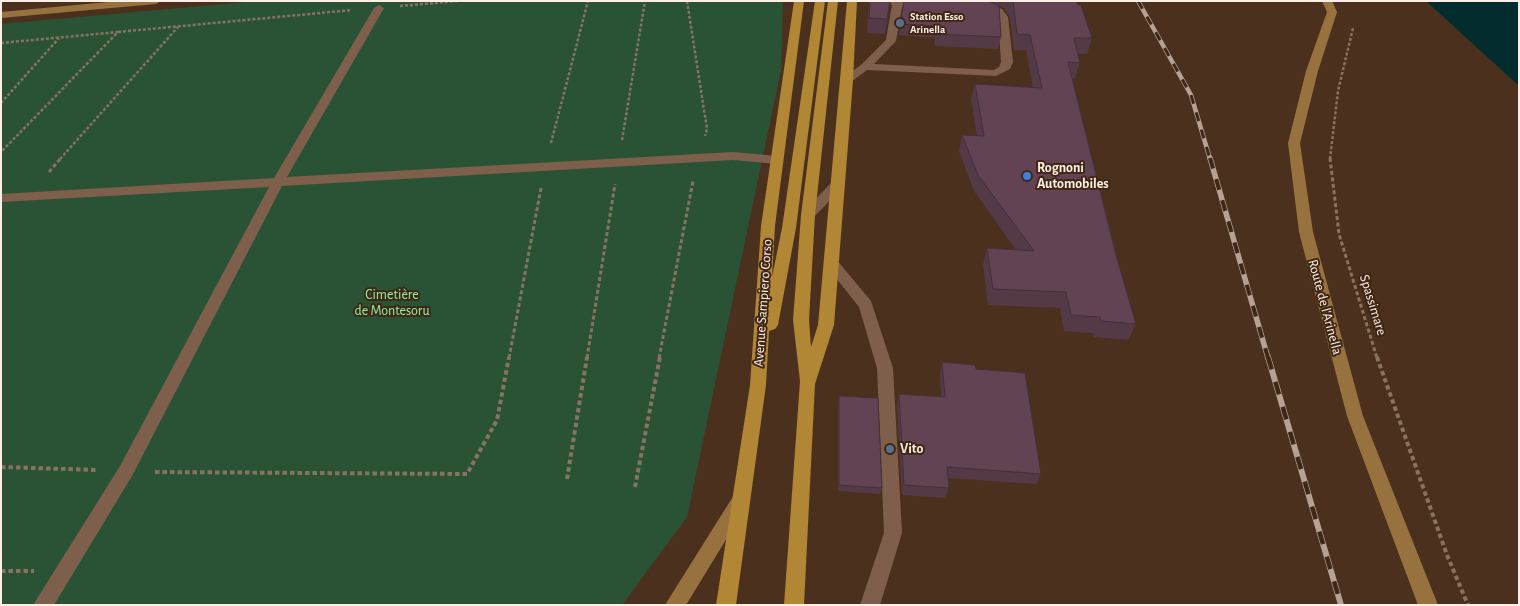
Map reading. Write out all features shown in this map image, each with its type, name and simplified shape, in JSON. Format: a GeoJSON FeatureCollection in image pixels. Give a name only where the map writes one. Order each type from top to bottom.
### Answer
{"type":"FeatureCollection","features":[{"type":"Feature","properties":{"kind":"main road","name":"Avenue Sampiero Corso"},"geometry":{"type":"LineString","coordinates":[[726,605],[758,385],[768,226],[799,1]]}},
{"type":"Feature","properties":{"kind":"main road"},"geometry":{"type":"LineString","coordinates":[[758,385],[789,228],[820,1]]}},
{"type":"Feature","properties":{"kind":"main road"},"geometry":{"type":"LineString","coordinates":[[794,605],[807,384],[801,320],[808,215],[833,1]]}},
{"type":"Feature","properties":{"kind":"main road"},"geometry":{"type":"LineString","coordinates":[[807,384],[826,325],[848,80],[852,1]]}},
{"type":"Feature","properties":{"kind":"street"},"geometry":{"type":"LineString","coordinates":[[1,15],[156,1]]}},
{"type":"Feature","properties":{"kind":"street","name":"Route de l'Arinella"},"geometry":{"type":"LineString","coordinates":[[1327,1],[1332,12],[1312,72],[1294,143],[1306,232],[1355,416],[1428,605]]}},
{"type":"Feature","properties":{"kind":"street"},"geometry":{"type":"LineString","coordinates":[[675,605],[740,501]]}},
{"type":"Feature","properties":{"kind":"lane"},"geometry":{"type":"LineString","coordinates":[[848,80],[865,67],[891,41],[895,3],[931,4]]}},
{"type":"Feature","properties":{"kind":"lane"},"geometry":{"type":"LineString","coordinates":[[865,67],[996,73],[1004,69],[1007,62],[1003,17],[998,11],[986,7],[968,6]]}},
{"type":"Feature","properties":{"kind":"lane"},"geometry":{"type":"LineString","coordinates":[[43,605],[126,471],[278,182],[379,8]]}},
{"type":"Feature","properties":{"kind":"lane"},"geometry":{"type":"LineString","coordinates":[[1,198],[734,156],[777,160]]}},
{"type":"Feature","properties":{"kind":"lane"},"geometry":{"type":"LineString","coordinates":[[808,215],[838,184]]}},
{"type":"Feature","properties":{"kind":"lane"},"geometry":{"type":"LineString","coordinates":[[831,263],[866,305],[885,368],[893,533],[870,605]]}},
{"type":"Feature","properties":{"kind":"path"},"geometry":{"type":"LineString","coordinates":[[1,43],[458,1]]}},
{"type":"Feature","properties":{"kind":"path"},"geometry":{"type":"LineString","coordinates":[[1,467],[126,471],[467,474],[497,420],[545,167],[588,1]]}},
{"type":"Feature","properties":{"kind":"path"},"geometry":{"type":"LineString","coordinates":[[567,479],[645,1]]}},
{"type":"Feature","properties":{"kind":"path"},"geometry":{"type":"LineString","coordinates":[[635,486],[697,159],[707,129],[687,1]]}},
{"type":"Feature","properties":{"kind":"path","name":"Spassimare"},"geometry":{"type":"LineString","coordinates":[[1354,21],[1350,47],[1338,91],[1329,164],[1339,234],[1381,370],[1447,555],[1468,605]]}},
{"type":"Feature","properties":{"kind":"path"},"geometry":{"type":"LineString","coordinates":[[27,196],[179,27]]}},
{"type":"Feature","properties":{"kind":"path"},"geometry":{"type":"LineString","coordinates":[[1,152],[118,32]]}},
{"type":"Feature","properties":{"kind":"path"},"geometry":{"type":"LineString","coordinates":[[1,103],[60,37]]}},
{"type":"Feature","properties":{"kind":"green space","name":"Cimetière de Montesoru"},"geometry":{"type":"Polygon","coordinates":[[[258,1],[783,1],[781,70],[687,517],[622,605],[1,605],[1,24],[258,1]]]}},
{"type":"Feature","properties":{"kind":"water"},"geometry":{"type":"Polygon","coordinates":[[[1426,1],[1519,1],[1519,86],[1449,22],[1426,1]]]}},
{"type":"Feature","properties":{"kind":"building"},"geometry":{"type":"Polygon","coordinates":[[[870,1],[890,1],[887,19],[869,18],[870,1]]]}},
{"type":"Feature","properties":{"kind":"building"},"geometry":{"type":"Polygon","coordinates":[[[904,1],[989,1],[999,6],[1001,37],[937,34],[937,26],[900,24],[904,1]]]}},
{"type":"Feature","properties":{"kind":"building"},"geometry":{"type":"Polygon","coordinates":[[[1013,1],[1076,1],[1078,5],[1081,5],[1092,38],[1074,38],[1080,63],[1068,62],[1116,255],[1136,324],[1101,321],[1100,317],[1071,315],[1066,292],[993,289],[987,248],[1034,251],[978,175],[962,135],[984,136],[975,84],[1042,88],[1030,35],[1017,34],[1013,1]]]}},
{"type":"Feature","properties":{"kind":"building"},"geometry":{"type":"Polygon","coordinates":[[[942,362],[975,365],[976,369],[1025,373],[1041,474],[947,467],[949,488],[904,485],[899,394],[945,397],[942,362]]]}},
{"type":"Feature","properties":{"kind":"building"},"geometry":{"type":"Polygon","coordinates":[[[839,396],[878,398],[882,488],[839,485],[839,396]]]}},
{"type":"Feature","properties":{"kind":"railway"},"geometry":{"type":"LineString","coordinates":[[1138,1],[1191,95],[1210,159]]}},
{"type":"Feature","properties":{"kind":"railway"},"geometry":{"type":"LineString","coordinates":[[1210,158],[1268,358]]}},
{"type":"Feature","properties":{"kind":"railway"},"geometry":{"type":"LineString","coordinates":[[1268,357],[1341,605]]}},
{"type":"Feature","properties":{"kind":"place","name":"Station Esso Arinella"},"geometry":{"type":"Point","coordinates":[900,23]}},
{"type":"Feature","properties":{"kind":"place","name":"Rognoni Automobiles"},"geometry":{"type":"Point","coordinates":[1027,176]}},
{"type":"Feature","properties":{"kind":"place","name":"Vito"},"geometry":{"type":"Point","coordinates":[890,449]}}]}
